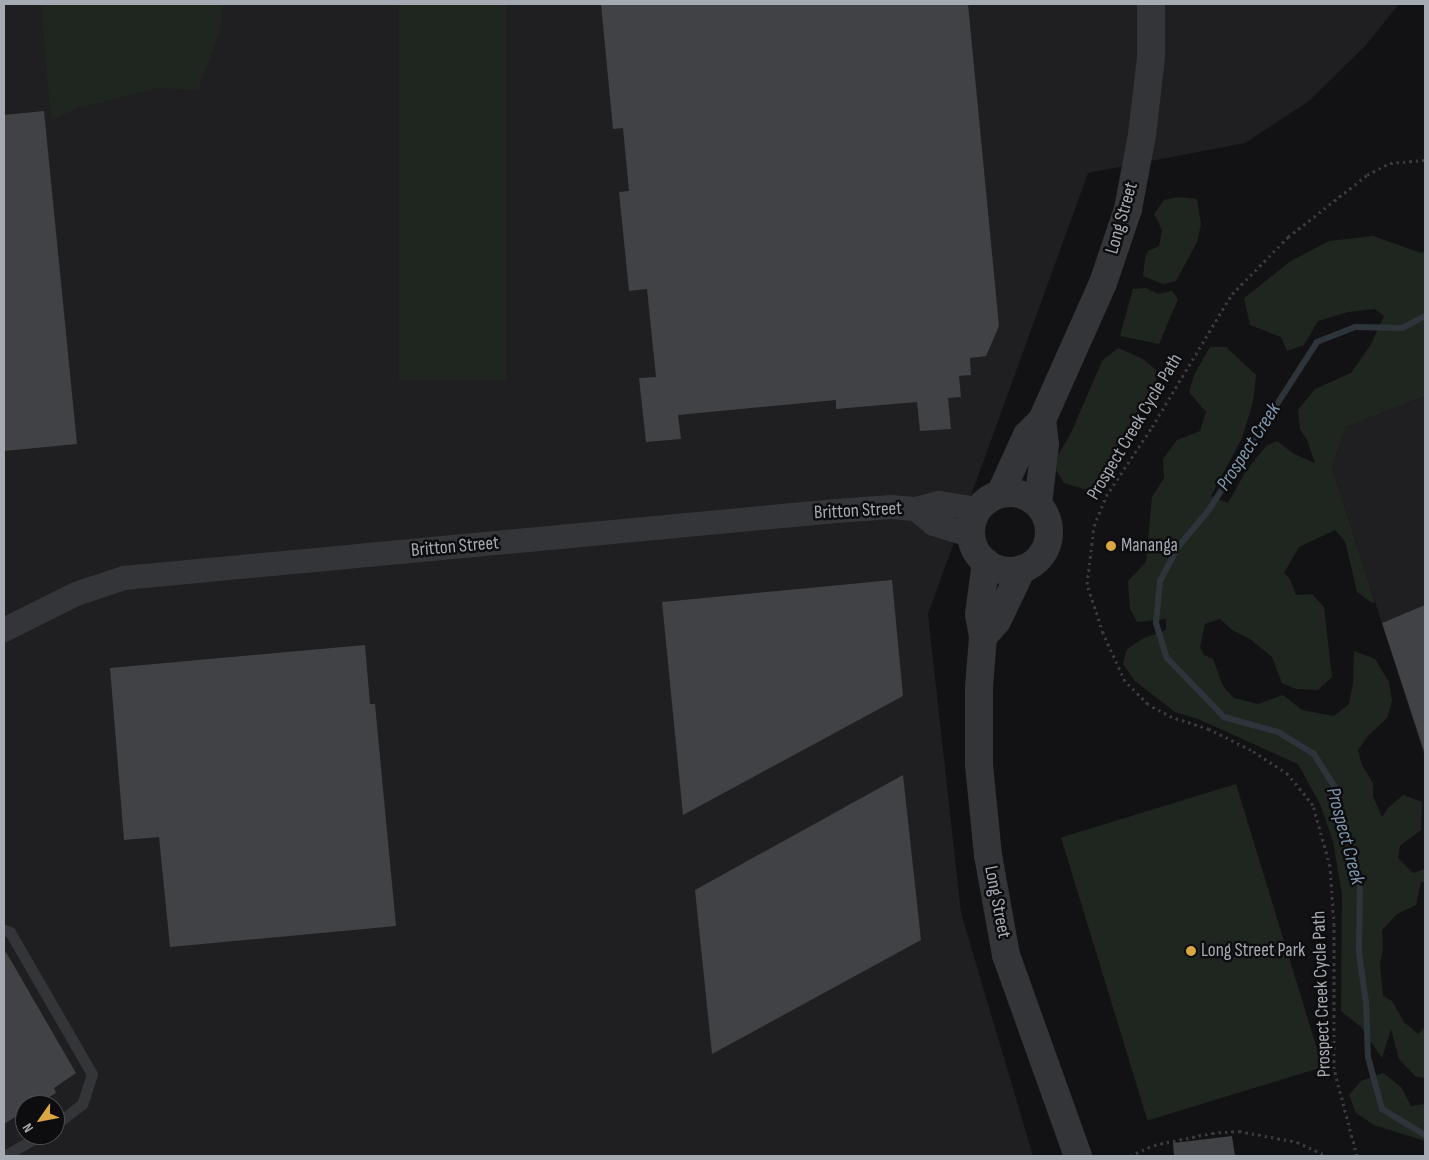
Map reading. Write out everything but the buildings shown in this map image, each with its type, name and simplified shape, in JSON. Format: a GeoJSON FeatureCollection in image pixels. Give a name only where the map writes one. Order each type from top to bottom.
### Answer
{"type":"FeatureCollection","features":[{"type":"Feature","properties":{"kind":"street","name":"Long Street"},"geometry":{"type":"LineString","coordinates":[[989,502],[1027,435],[1042,420],[1103,283],[1128,209],[1142,135],[1150,57],[1151,4]]}},
{"type":"Feature","properties":{"kind":"street"},"geometry":{"type":"LineString","coordinates":[[1038,504],[1045,444],[1042,420]]}},
{"type":"Feature","properties":{"kind":"street"},"geometry":{"type":"LineString","coordinates":[[1020,494],[1038,504],[1045,515],[1049,528],[1048,541],[1043,553],[1034,563],[1022,569],[1010,571],[998,569],[986,562],[974,546],[972,535],[973,521],[989,502],[1020,494]]}},
{"type":"Feature","properties":{"kind":"street","name":"Britton Street"},"geometry":{"type":"LineString","coordinates":[[4,630],[76,594],[124,578],[836,511],[891,507],[916,509],[938,502],[989,502]]}},
{"type":"Feature","properties":{"kind":"street","name":"Britton Street"},"geometry":{"type":"LineString","coordinates":[[916,509],[934,524],[972,535]]}},
{"type":"Feature","properties":{"kind":"street","name":"Long Street"},"geometry":{"type":"LineString","coordinates":[[986,562],[979,614],[983,637],[979,687],[978,764],[988,855],[1006,955],[1078,1156]]}},
{"type":"Feature","properties":{"kind":"street"},"geometry":{"type":"LineString","coordinates":[[983,637],[997,621],[1022,569]]}},
{"type":"Feature","properties":{"kind":"lane"},"geometry":{"type":"LineString","coordinates":[[4,930],[10,932],[92,1074],[82,1104],[65,1118]]}},
{"type":"Feature","properties":{"kind":"lane"},"geometry":{"type":"LineString","coordinates":[[4,1156],[23,1145]]}},
{"type":"Feature","properties":{"kind":"path","name":"Prospect Creek Cycle Path"},"geometry":{"type":"LineString","coordinates":[[1357,1156],[1334,1069],[1334,925],[1330,866],[1313,805],[1288,774],[1251,750],[1209,729],[1172,717],[1148,704],[1125,681],[1103,633],[1087,584],[1094,526],[1106,496],[1152,427],[1232,294],[1288,237],[1367,174],[1390,163],[1425,160]]}},
{"type":"Feature","properties":{"kind":"path"},"geometry":{"type":"LineString","coordinates":[[1130,1156],[1154,1145],[1212,1134],[1239,1132],[1297,1142],[1327,1156]]}},
{"type":"Feature","properties":{"kind":"shaded area"},"geometry":{"type":"Polygon","coordinates":[[[4,4],[1399,4],[1365,46],[1309,101],[1245,143],[1088,173],[928,614],[961,913],[1033,1156],[4,1156],[4,4]]]}},
{"type":"Feature","properties":{"kind":"shaded area"},"geometry":{"type":"Polygon","coordinates":[[[41,4],[223,4],[221,27],[198,90],[157,88],[78,108],[51,120],[41,4]]]}},
{"type":"Feature","properties":{"kind":"shaded area"},"geometry":{"type":"Polygon","coordinates":[[[399,4],[506,4],[506,380],[399,380],[399,4]]]}},
{"type":"Feature","properties":{"kind":"shaded area"},"geometry":{"type":"Polygon","coordinates":[[[1178,197],[1197,199],[1201,224],[1197,242],[1176,281],[1163,284],[1143,276],[1145,259],[1148,251],[1159,246],[1162,230],[1154,214],[1164,200],[1178,197]]]}},
{"type":"Feature","properties":{"kind":"shaded area"},"geometry":{"type":"Polygon","coordinates":[[[1373,236],[1421,253],[1425,251],[1425,396],[1346,427],[1332,467],[1375,602],[1372,603],[1357,592],[1345,541],[1335,530],[1299,547],[1284,573],[1290,579],[1296,595],[1312,594],[1324,607],[1332,677],[1318,690],[1296,689],[1282,683],[1272,657],[1250,639],[1232,630],[1220,619],[1205,624],[1200,647],[1204,655],[1213,659],[1223,686],[1234,698],[1258,704],[1283,695],[1302,710],[1334,716],[1349,704],[1353,683],[1354,651],[1375,659],[1389,682],[1392,701],[1387,718],[1367,737],[1358,750],[1362,765],[1373,783],[1373,796],[1382,817],[1388,808],[1403,795],[1422,802],[1421,830],[1400,846],[1398,858],[1413,873],[1425,869],[1425,882],[1421,882],[1416,905],[1397,914],[1382,930],[1383,949],[1380,964],[1383,996],[1392,1001],[1404,1022],[1418,1034],[1425,1027],[1425,1078],[1415,1076],[1399,1059],[1391,1029],[1382,1058],[1361,1027],[1341,1011],[1342,894],[1333,841],[1320,804],[1298,764],[1198,719],[1175,712],[1135,681],[1123,664],[1127,649],[1142,639],[1166,630],[1166,619],[1137,622],[1130,609],[1128,581],[1146,562],[1152,497],[1164,478],[1163,459],[1177,440],[1200,431],[1206,412],[1189,392],[1195,373],[1210,347],[1226,347],[1256,375],[1253,402],[1242,438],[1211,496],[1228,503],[1246,471],[1266,446],[1277,441],[1294,454],[1315,463],[1307,440],[1300,429],[1298,410],[1315,389],[1351,373],[1370,346],[1384,316],[1375,309],[1348,312],[1318,321],[1304,345],[1287,351],[1281,337],[1250,325],[1244,298],[1291,261],[1329,241],[1373,236]]]}},
{"type":"Feature","properties":{"kind":"shaded area"},"geometry":{"type":"Polygon","coordinates":[[[1146,288],[1158,294],[1172,291],[1178,299],[1159,344],[1120,336],[1133,289],[1146,288]]]}},
{"type":"Feature","properties":{"kind":"shaded area"},"geometry":{"type":"Polygon","coordinates":[[[1118,348],[1143,359],[1156,370],[1156,389],[1090,491],[1064,483],[1056,470],[1058,455],[1071,433],[1102,361],[1118,348]]]}},
{"type":"Feature","properties":{"kind":"shaded area"},"geometry":{"type":"Polygon","coordinates":[[[1425,396],[1425,758],[1332,467],[1346,427],[1425,396]]]}},
{"type":"Feature","properties":{"kind":"shaded area","name":"Long Street Park"},"geometry":{"type":"Polygon","coordinates":[[[1236,784],[1323,1067],[1148,1121],[1061,838],[1236,784]]]}},
{"type":"Feature","properties":{"kind":"shaded area"},"geometry":{"type":"Polygon","coordinates":[[[1383,1073],[1401,1087],[1411,1106],[1425,1104],[1425,1141],[1374,1125],[1356,1113],[1349,1095],[1361,1081],[1383,1073]]]}},
{"type":"Feature","properties":{"kind":"waterway","name":"Prospect Creek"},"geometry":{"type":"LineString","coordinates":[[1425,316],[1402,328],[1355,327],[1317,342],[1208,511],[1178,547],[1160,581],[1156,623],[1167,658],[1224,717],[1278,732],[1314,754],[1335,787],[1360,879],[1359,953],[1366,1003],[1368,1057],[1382,1109],[1425,1135]]}},
{"type":"Feature","properties":{"kind":"place","name":"Mananga"},"geometry":{"type":"Point","coordinates":[1111,546]}},
{"type":"Feature","properties":{"kind":"place","name":"Long Street Park"},"geometry":{"type":"Point","coordinates":[1191,951]}}]}
